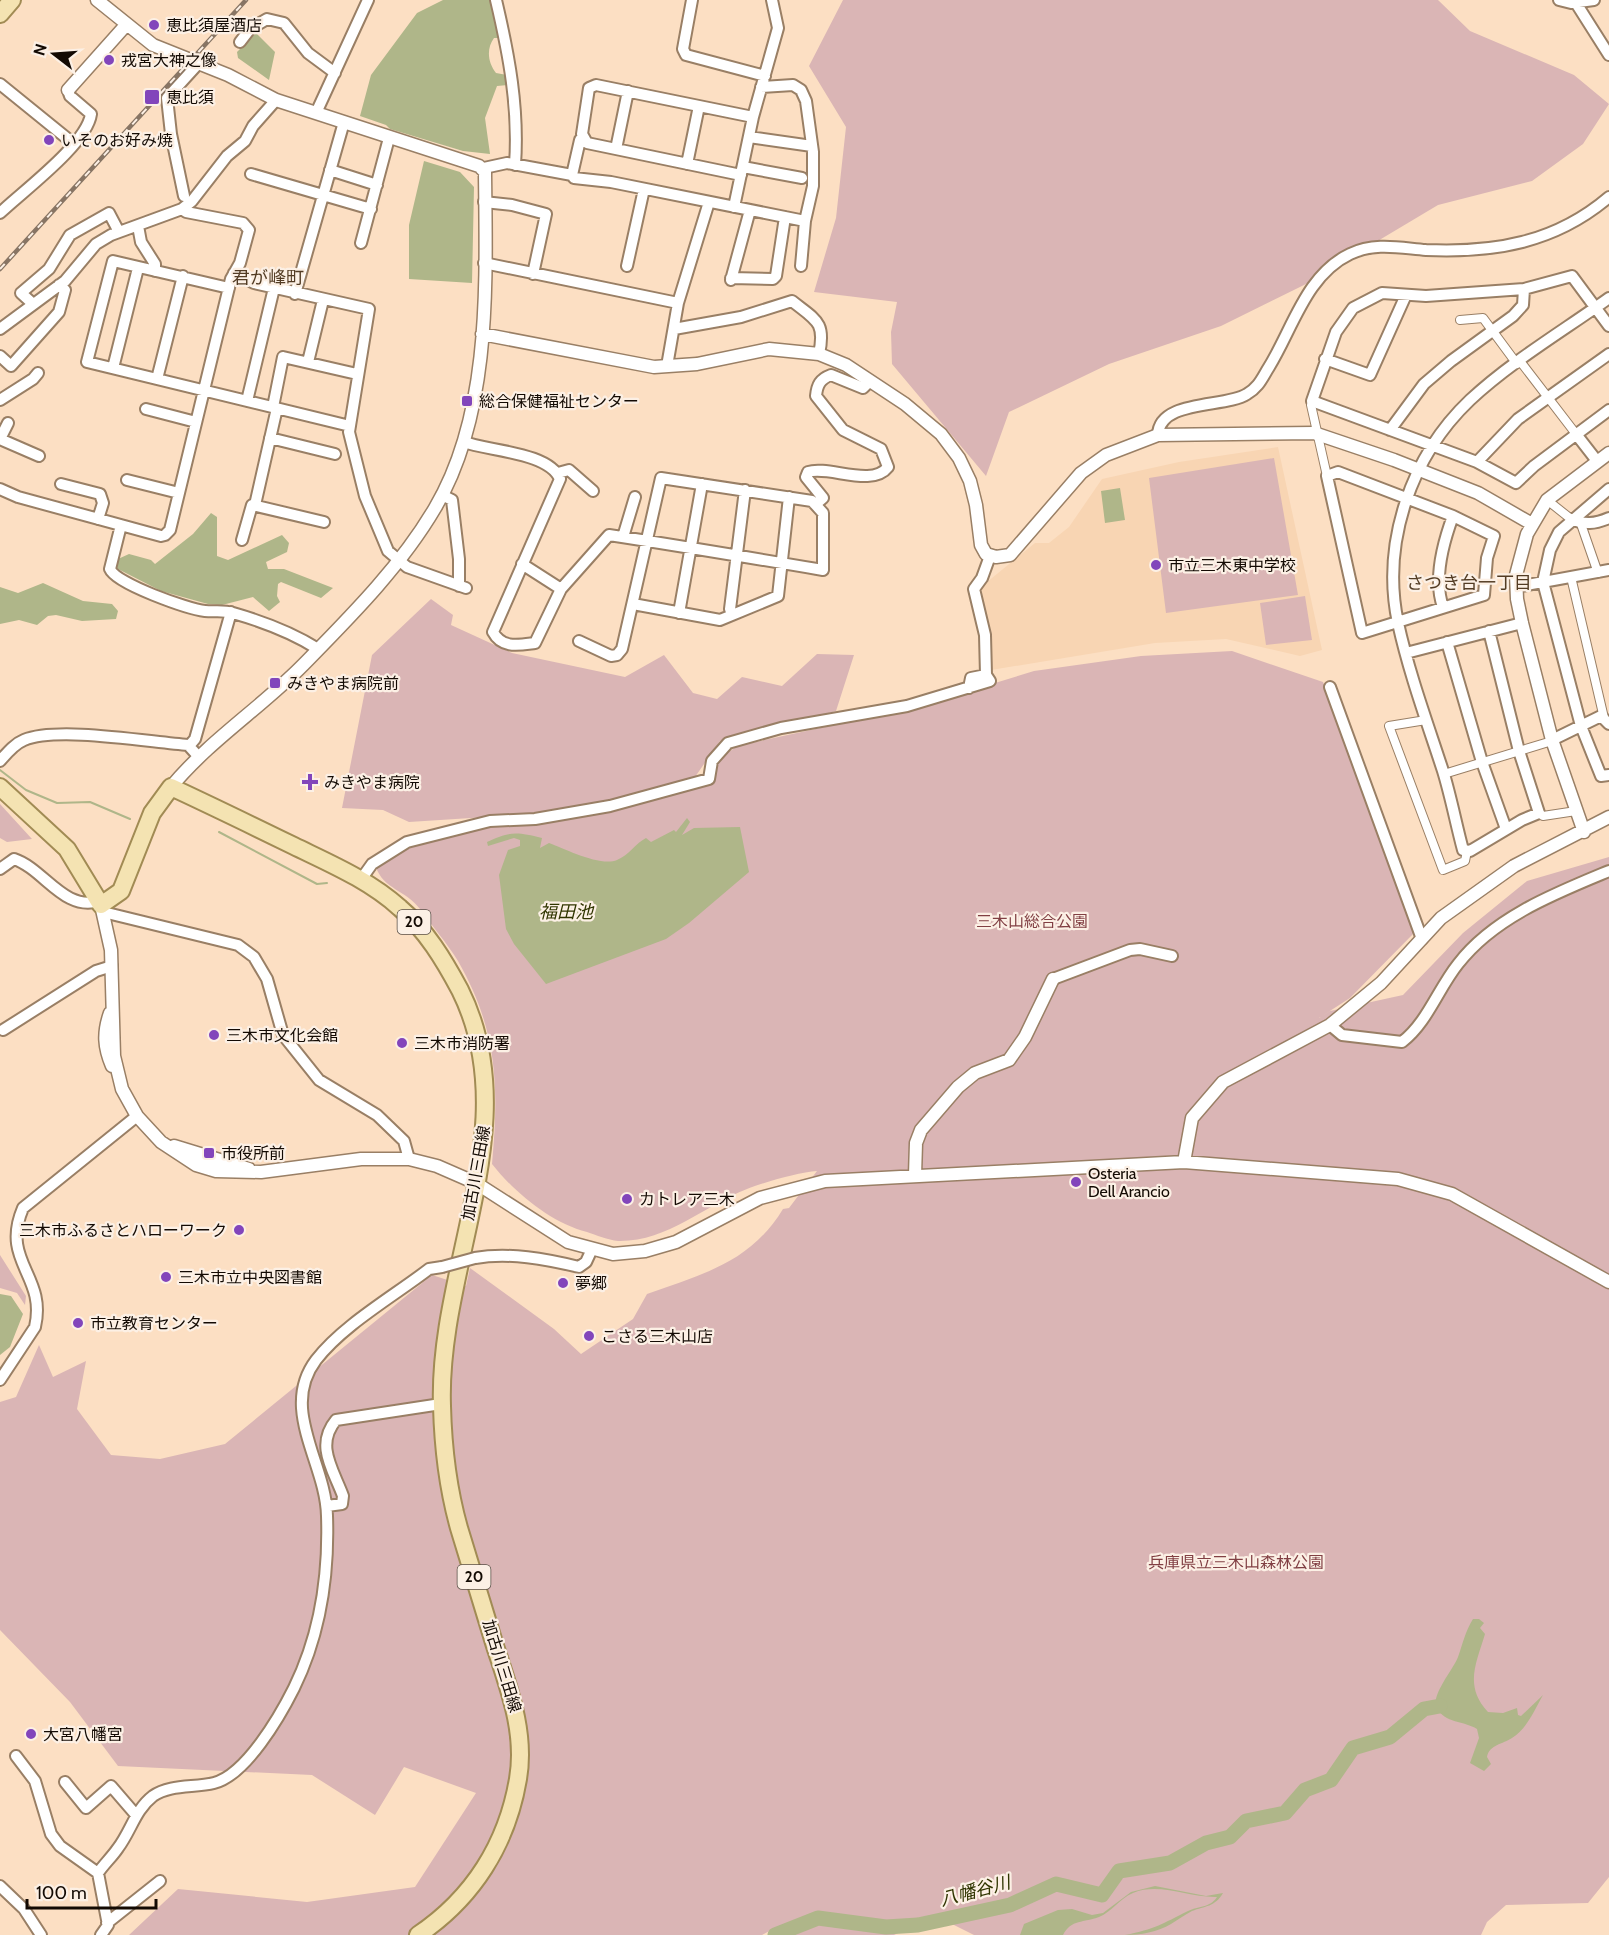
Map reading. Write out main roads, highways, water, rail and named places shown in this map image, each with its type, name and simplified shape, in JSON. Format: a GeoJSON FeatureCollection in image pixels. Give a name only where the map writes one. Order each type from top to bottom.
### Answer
{"type":"FeatureCollection","features":[{"type":"Feature","properties":{"kind":"main road"},"geometry":{"type":"LineString","coordinates":[[0,14],[12,0]]}},
{"type":"Feature","properties":{"kind":"main road","name":"加古川三田線"},"geometry":{"type":"LineString","coordinates":[[0,787],[67,849],[101,906],[120,891],[152,813],[171,787],[362,879],[401,909],[439,951],[462,994],[477,1037],[485,1083],[483,1143],[447,1327],[441,1404],[448,1474],[458,1523],[519,1722],[519,1777],[501,1841],[478,1880],[445,1917],[418,1935]]}},
{"type":"Feature","properties":{"kind":"water"},"geometry":{"type":"Polygon","coordinates":[[[443,0],[490,0],[500,38],[494,38],[491,42],[489,51],[491,65],[496,73],[507,75],[508,85],[497,86],[485,118],[490,154],[463,151],[390,129],[386,125],[360,116],[371,75],[417,13],[443,0]]]}},
{"type":"Feature","properties":{"kind":"water"},"geometry":{"type":"Polygon","coordinates":[[[256,33],[275,52],[269,80],[238,58],[237,52],[256,33]]]}},
{"type":"Feature","properties":{"kind":"water"},"geometry":{"type":"Polygon","coordinates":[[[424,161],[460,172],[474,187],[472,283],[409,279],[409,225],[424,161]]]}},
{"type":"Feature","properties":{"kind":"water"},"geometry":{"type":"Polygon","coordinates":[[[1120,488],[1125,520],[1105,523],[1101,491],[1120,488]]]}},
{"type":"Feature","properties":{"kind":"water"},"geometry":{"type":"Polygon","coordinates":[[[211,513],[217,517],[217,556],[228,560],[282,535],[289,543],[287,552],[266,562],[268,569],[284,569],[333,588],[321,598],[281,582],[278,584],[277,596],[280,602],[269,611],[253,597],[222,605],[208,604],[161,591],[116,568],[118,559],[129,554],[151,560],[155,564],[193,534],[211,513]]]}},
{"type":"Feature","properties":{"kind":"water"},"geometry":{"type":"Polygon","coordinates":[[[43,583],[83,601],[112,604],[118,611],[116,619],[82,621],[56,615],[48,616],[37,625],[19,620],[0,624],[0,587],[18,593],[43,583]]]}},
{"type":"Feature","properties":{"kind":"water","name":"福田池"},"geometry":{"type":"Polygon","coordinates":[[[687,818],[690,822],[682,835],[694,828],[740,827],[749,872],[689,923],[666,939],[546,984],[514,944],[506,929],[499,875],[508,850],[520,846],[520,840],[514,838],[488,846],[487,842],[508,834],[526,835],[542,838],[540,848],[549,843],[583,856],[610,862],[621,858],[646,838],[651,842],[674,830],[676,832],[687,818]]]}},
{"type":"Feature","properties":{"kind":"water"},"geometry":{"type":"Polygon","coordinates":[[[0,1294],[11,1296],[23,1314],[10,1347],[0,1355],[0,1294]]]}},
{"type":"Feature","properties":{"kind":"water"},"geometry":{"type":"Polygon","coordinates":[[[1473,1619],[1479,1619],[1484,1623],[1480,1628],[1485,1634],[1474,1674],[1474,1684],[1476,1693],[1488,1712],[1503,1713],[1517,1708],[1518,1715],[1521,1716],[1543,1695],[1522,1729],[1512,1738],[1490,1750],[1487,1757],[1491,1764],[1484,1771],[1470,1763],[1479,1738],[1477,1729],[1440,1713],[1436,1703],[1439,1690],[1458,1657],[1473,1619]]]}},
{"type":"Feature","properties":{"kind":"water"},"geometry":{"type":"Polygon","coordinates":[[[1155,1886],[1206,1896],[1223,1893],[1213,1904],[1192,1911],[1166,1927],[1149,1933],[1125,1935],[1158,1926],[1188,1911],[1207,1905],[1217,1897],[1206,1897],[1154,1889],[1143,1890],[1128,1895],[1104,1915],[1070,1926],[1063,1935],[1020,1935],[1024,1924],[1058,1910],[1072,1909],[1092,1915],[1103,1913],[1131,1892],[1155,1886]]]}},
{"type":"Feature","properties":{"kind":"waterway"},"geometry":{"type":"LineString","coordinates":[[0,770],[26,790],[57,803],[90,802],[130,819]]}},
{"type":"Feature","properties":{"kind":"waterway"},"geometry":{"type":"LineString","coordinates":[[219,832],[317,884],[327,883]]}},
{"type":"Feature","properties":{"kind":"waterway","name":"八幡谷川"},"geometry":{"type":"LineString","coordinates":[[775,1935],[818,1918],[886,1927],[918,1925],[1010,1905],[1056,1884],[1102,1895],[1119,1871],[1170,1863],[1206,1843],[1230,1837],[1246,1821],[1285,1813],[1305,1790],[1331,1780],[1353,1748],[1390,1737],[1424,1709],[1440,1706]]}},
{"type":"Feature","properties":{"kind":"railway"},"geometry":{"type":"LineString","coordinates":[[0,269],[246,0]]}},
{"type":"Feature","properties":{"kind":"place","name":"恵比須屋酒店"},"geometry":{"type":"Point","coordinates":[154,25]}},
{"type":"Feature","properties":{"kind":"place","name":"戎宮大神之像"},"geometry":{"type":"Point","coordinates":[109,60]}},
{"type":"Feature","properties":{"kind":"place","name":"恵比須"},"geometry":{"type":"Point","coordinates":[152,97]}},
{"type":"Feature","properties":{"kind":"place","name":"いそのお好み焼"},"geometry":{"type":"Point","coordinates":[49,140]}},
{"type":"Feature","properties":{"kind":"place","name":"総合保健福祉センター"},"geometry":{"type":"Point","coordinates":[467,401]}},
{"type":"Feature","properties":{"kind":"place","name":"市立三木東中学校"},"geometry":{"type":"Point","coordinates":[1156,565]}},
{"type":"Feature","properties":{"kind":"place","name":"みきやま病院前"},"geometry":{"type":"Point","coordinates":[275,683]}},
{"type":"Feature","properties":{"kind":"place","name":"みきやま病院"},"geometry":{"type":"Point","coordinates":[310,782]}},
{"type":"Feature","properties":{"kind":"place","name":"三木市文化会館"},"geometry":{"type":"Point","coordinates":[214,1035]}},
{"type":"Feature","properties":{"kind":"place","name":"三木市消防署"},"geometry":{"type":"Point","coordinates":[402,1043]}},
{"type":"Feature","properties":{"kind":"place","name":"市役所前"},"geometry":{"type":"Point","coordinates":[209,1153]}},
{"type":"Feature","properties":{"kind":"place","name":"Osteria Dell Arancio"},"geometry":{"type":"Point","coordinates":[1076,1182]}},
{"type":"Feature","properties":{"kind":"place","name":"カトレア三木"},"geometry":{"type":"Point","coordinates":[627,1199]}},
{"type":"Feature","properties":{"kind":"place","name":"三木市ふるさとハローワーク"},"geometry":{"type":"Point","coordinates":[239,1230]}},
{"type":"Feature","properties":{"kind":"place","name":"三木市立中央図書館"},"geometry":{"type":"Point","coordinates":[166,1277]}},
{"type":"Feature","properties":{"kind":"place","name":"夢郷"},"geometry":{"type":"Point","coordinates":[563,1283]}},
{"type":"Feature","properties":{"kind":"place","name":"市立教育センター"},"geometry":{"type":"Point","coordinates":[78,1323]}},
{"type":"Feature","properties":{"kind":"place","name":"こさる三木山店"},"geometry":{"type":"Point","coordinates":[589,1336]}},
{"type":"Feature","properties":{"kind":"place","name":"大宮八幡宮"},"geometry":{"type":"Point","coordinates":[31,1734]}},
{"type":"Feature","properties":{"kind":"district","name":"君が峰町"},"geometry":{"type":"Point","coordinates":[268,278]}},
{"type":"Feature","properties":{"kind":"district","name":"さつき台一丁目"},"geometry":{"type":"Point","coordinates":[1469,583]}},
{"type":"Feature","properties":{"kind":"park label","name":"三木山総合公園"},"geometry":{"type":"Point","coordinates":[1032,921]}},
{"type":"Feature","properties":{"kind":"park label","name":"兵庫県立三木山森林公園"},"geometry":{"type":"Point","coordinates":[1236,1562]}}]}
